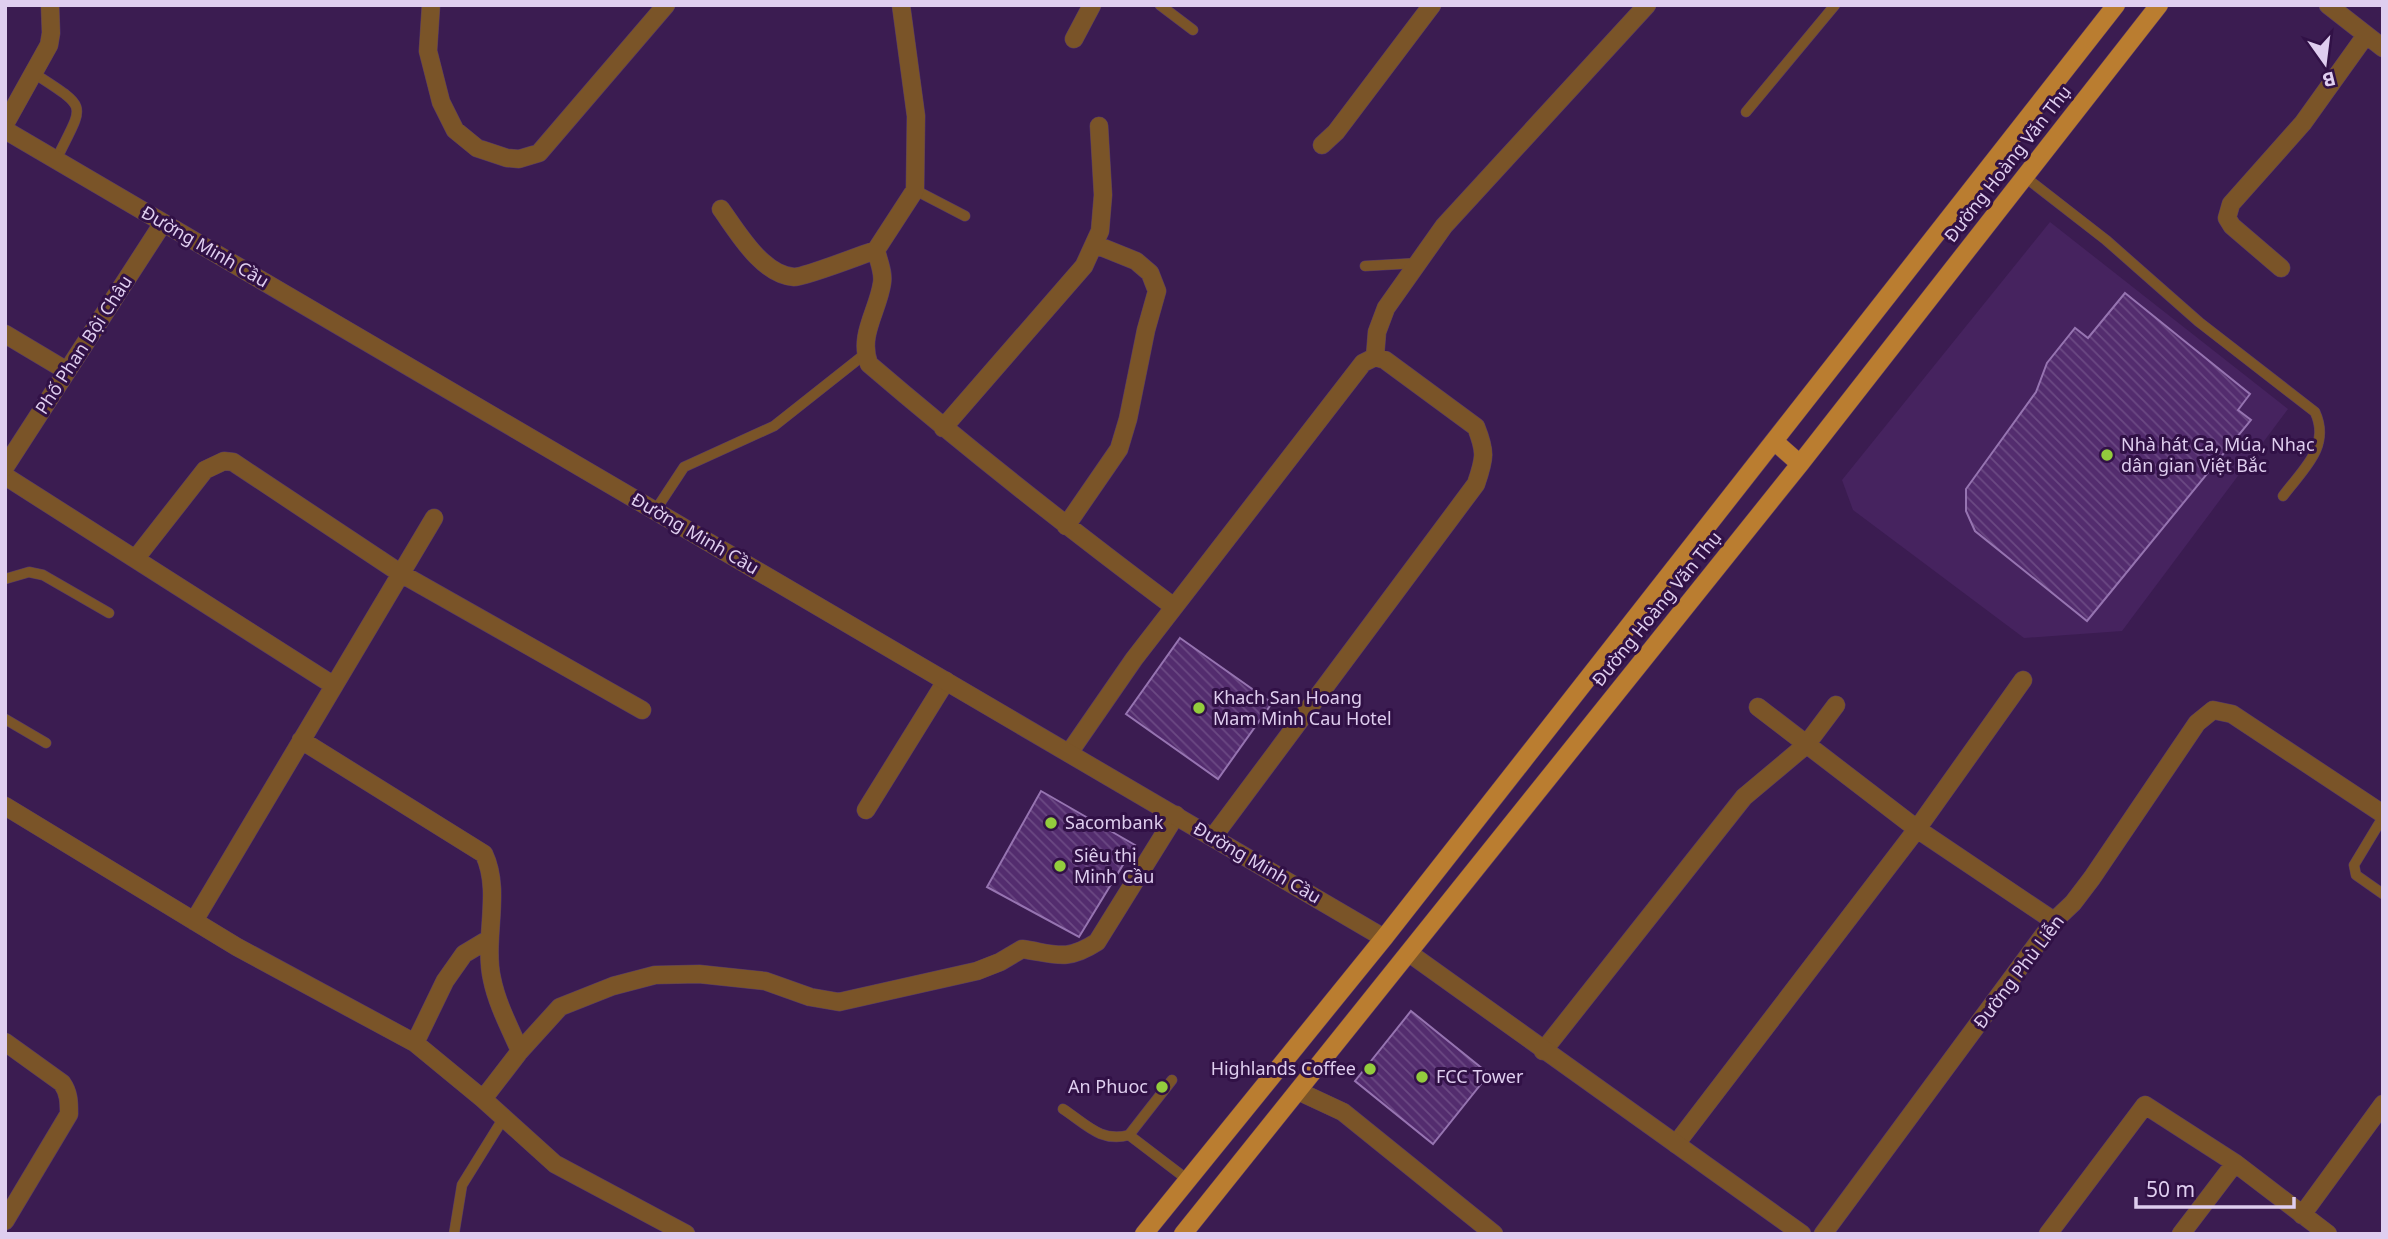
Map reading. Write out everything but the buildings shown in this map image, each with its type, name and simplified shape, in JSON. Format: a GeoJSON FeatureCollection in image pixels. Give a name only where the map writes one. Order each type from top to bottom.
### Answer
{"type":"FeatureCollection","features":[{"type":"Feature","properties":{"kind":"main road","name":"Đường Hoàng Văn Thụ"},"geometry":{"type":"LineString","coordinates":[[1144,1234],[1384,937],[2116,5]]}},
{"type":"Feature","properties":{"kind":"main road","name":"Đường Hoàng Văn Thụ"},"geometry":{"type":"LineString","coordinates":[[1183,1234],[1800,464],[2159,5]]}},
{"type":"Feature","properties":{"kind":"main road"},"geometry":{"type":"LineString","coordinates":[[1774,442],[1800,464]]}},
{"type":"Feature","properties":{"kind":"main road"},"geometry":{"type":"LineString","coordinates":[[1384,937],[1409,953]]}},
{"type":"Feature","properties":{"kind":"street"},"geometry":{"type":"LineString","coordinates":[[5,124],[49,45],[50,5]]}},
{"type":"Feature","properties":{"kind":"street"},"geometry":{"type":"LineString","coordinates":[[431,5],[428,51],[441,102],[455,131],[477,148],[519,159],[539,153],[666,5]]}},
{"type":"Feature","properties":{"kind":"street"},"geometry":{"type":"LineString","coordinates":[[721,209],[753,253],[776,272],[795,277],[876,250],[915,190],[916,116],[901,5]]}},
{"type":"Feature","properties":{"kind":"street"},"geometry":{"type":"LineString","coordinates":[[1074,40],[1092,5]]}},
{"type":"Feature","properties":{"kind":"street"},"geometry":{"type":"LineString","coordinates":[[1322,145],[1336,132],[1432,5]]}},
{"type":"Feature","properties":{"kind":"street"},"geometry":{"type":"LineString","coordinates":[[1375,357],[1377,332],[1386,308],[1444,226],[1647,5]]}},
{"type":"Feature","properties":{"kind":"street"},"geometry":{"type":"LineString","coordinates":[[2328,5],[2383,48]]}},
{"type":"Feature","properties":{"kind":"street"},"geometry":{"type":"LineString","coordinates":[[2281,268],[2232,226],[2227,218],[2231,204],[2303,123],[2366,35]]}},
{"type":"Feature","properties":{"kind":"street"},"geometry":{"type":"LineString","coordinates":[[943,428],[1084,266],[1100,231],[1103,195],[1099,126]]}},
{"type":"Feature","properties":{"kind":"street","name":"Đường Minh Cầu"},"geometry":{"type":"LineString","coordinates":[[5,130],[1384,937]]}},
{"type":"Feature","properties":{"kind":"street","name":"Phố Phan Bội Châu"},"geometry":{"type":"LineString","coordinates":[[5,467],[163,223]]}},
{"type":"Feature","properties":{"kind":"street"},"geometry":{"type":"LineString","coordinates":[[1066,526],[1119,449],[1157,291],[1150,273],[1136,261],[1094,244]]}},
{"type":"Feature","properties":{"kind":"street"},"geometry":{"type":"LineString","coordinates":[[876,250],[883,281],[866,335],[865,354],[869,365],[1066,526],[1174,607]]}},
{"type":"Feature","properties":{"kind":"street"},"geometry":{"type":"LineString","coordinates":[[5,334],[67,371]]}},
{"type":"Feature","properties":{"kind":"street"},"geometry":{"type":"LineString","coordinates":[[1069,753],[1134,659],[1363,363],[1375,357],[1385,359],[1476,428],[1482,443],[1484,461],[1476,484],[1213,838]]}},
{"type":"Feature","properties":{"kind":"street"},"geometry":{"type":"LineString","coordinates":[[136,558],[205,470],[224,461],[233,462],[400,573],[642,710]]}},
{"type":"Feature","properties":{"kind":"street"},"geometry":{"type":"LineString","coordinates":[[5,476],[333,685]]}},
{"type":"Feature","properties":{"kind":"street"},"geometry":{"type":"LineString","coordinates":[[194,921],[434,518]]}},
{"type":"Feature","properties":{"kind":"street"},"geometry":{"type":"LineString","coordinates":[[1676,1144],[1917,829],[2023,680]]}},
{"type":"Feature","properties":{"kind":"street"},"geometry":{"type":"LineString","coordinates":[[866,810],[946,681]]}},
{"type":"Feature","properties":{"kind":"street"},"geometry":{"type":"LineString","coordinates":[[1543,1051],[1744,797],[1806,745],[1836,705]]}},
{"type":"Feature","properties":{"kind":"street"},"geometry":{"type":"LineString","coordinates":[[1758,707],[1917,829],[2054,922]]}},
{"type":"Feature","properties":{"kind":"street","name":"Đường Phù Liễn"},"geometry":{"type":"LineString","coordinates":[[1824,1234],[2054,922],[2092,878],[2197,723],[2213,710],[2232,714],[2383,815]]}},
{"type":"Feature","properties":{"kind":"street"},"geometry":{"type":"LineString","coordinates":[[301,740],[484,854],[490,866],[492,890],[489,939],[491,978],[520,1051]]}},
{"type":"Feature","properties":{"kind":"street"},"geometry":{"type":"LineString","coordinates":[[5,806],[237,947],[415,1043],[555,1164],[686,1234]]}},
{"type":"Feature","properties":{"kind":"street"},"geometry":{"type":"LineString","coordinates":[[483,1099],[520,1051],[560,1007],[613,986],[655,975],[699,974],[765,981],[810,997],[839,1002],[977,971],[1022,949],[1062,956],[1079,954],[1097,942],[1176,815]]}},
{"type":"Feature","properties":{"kind":"street"},"geometry":{"type":"LineString","coordinates":[[415,1043],[445,981],[464,954],[489,939]]}},
{"type":"Feature","properties":{"kind":"street"},"geometry":{"type":"LineString","coordinates":[[1409,953],[1802,1234]]}},
{"type":"Feature","properties":{"kind":"street"},"geometry":{"type":"LineString","coordinates":[[5,1042],[62,1083],[67,1091],[69,1114],[5,1221]]}},
{"type":"Feature","properties":{"kind":"street"},"geometry":{"type":"LineString","coordinates":[[1298,1090],[1343,1112],[1494,1234]]}},
{"type":"Feature","properties":{"kind":"street"},"geometry":{"type":"LineString","coordinates":[[2302,1215],[2383,1104]]}},
{"type":"Feature","properties":{"kind":"street"},"geometry":{"type":"LineString","coordinates":[[2048,1234],[2145,1105],[2235,1163],[2328,1234]]}},
{"type":"Feature","properties":{"kind":"street"},"geometry":{"type":"LineString","coordinates":[[2181,1234],[2235,1163]]}},
{"type":"Feature","properties":{"kind":"lane"},"geometry":{"type":"LineString","coordinates":[[1160,5],[1193,30]]}},
{"type":"Feature","properties":{"kind":"lane"},"geometry":{"type":"LineString","coordinates":[[1746,112],[1835,5]]}},
{"type":"Feature","properties":{"kind":"lane"},"geometry":{"type":"LineString","coordinates":[[34,74],[72,98],[77,105],[78,113],[56,160]]}},
{"type":"Feature","properties":{"kind":"lane"},"geometry":{"type":"LineString","coordinates":[[2025,177],[2106,240],[2199,321],[2315,412],[2321,425],[2320,440],[2313,456],[2283,496]]}},
{"type":"Feature","properties":{"kind":"lane"},"geometry":{"type":"LineString","coordinates":[[915,190],[965,216]]}},
{"type":"Feature","properties":{"kind":"lane"},"geometry":{"type":"LineString","coordinates":[[1365,266],[1418,263]]}},
{"type":"Feature","properties":{"kind":"lane"},"geometry":{"type":"LineString","coordinates":[[655,511],[684,467],[774,426],[865,354]]}},
{"type":"Feature","properties":{"kind":"lane"},"geometry":{"type":"LineString","coordinates":[[5,579],[29,572],[43,575],[109,613]]}},
{"type":"Feature","properties":{"kind":"lane"},"geometry":{"type":"LineString","coordinates":[[5,719],[47,744]]}},
{"type":"Feature","properties":{"kind":"lane"},"geometry":{"type":"LineString","coordinates":[[2383,815],[2354,865],[2356,875],[2383,894]]}},
{"type":"Feature","properties":{"kind":"lane"},"geometry":{"type":"LineString","coordinates":[[1063,1109],[1105,1138],[1116,1139],[1129,1135],[1172,1080]]}},
{"type":"Feature","properties":{"kind":"lane"},"geometry":{"type":"LineString","coordinates":[[454,1234],[462,1185],[503,1119]]}},
{"type":"Feature","properties":{"kind":"lane"},"geometry":{"type":"LineString","coordinates":[[1129,1135],[1188,1180]]}},
{"type":"Feature","properties":{"kind":"shaded area"},"geometry":{"type":"Polygon","coordinates":[[[2050,222],[2288,409],[2122,631],[2024,638],[1853,510],[1842,480],[2050,222]]]}},
{"type":"Feature","properties":{"kind":"place","name":"Nhà hát Ca, Múa, Nhạc dân gian Việt Bắc"},"geometry":{"type":"Point","coordinates":[2107,455]}},
{"type":"Feature","properties":{"kind":"place","name":"Khach San Hoang Mam Minh Cau Hotel"},"geometry":{"type":"Point","coordinates":[1199,708]}},
{"type":"Feature","properties":{"kind":"place","name":"Sacombank"},"geometry":{"type":"Point","coordinates":[1051,823]}},
{"type":"Feature","properties":{"kind":"place","name":"Siêu thị Minh Cầu"},"geometry":{"type":"Point","coordinates":[1060,866]}},
{"type":"Feature","properties":{"kind":"place","name":"Highlands Coffee"},"geometry":{"type":"Point","coordinates":[1370,1069]}},
{"type":"Feature","properties":{"kind":"place","name":"FCC Tower"},"geometry":{"type":"Point","coordinates":[1422,1077]}},
{"type":"Feature","properties":{"kind":"place","name":"An Phuoc"},"geometry":{"type":"Point","coordinates":[1162,1087]}}]}
